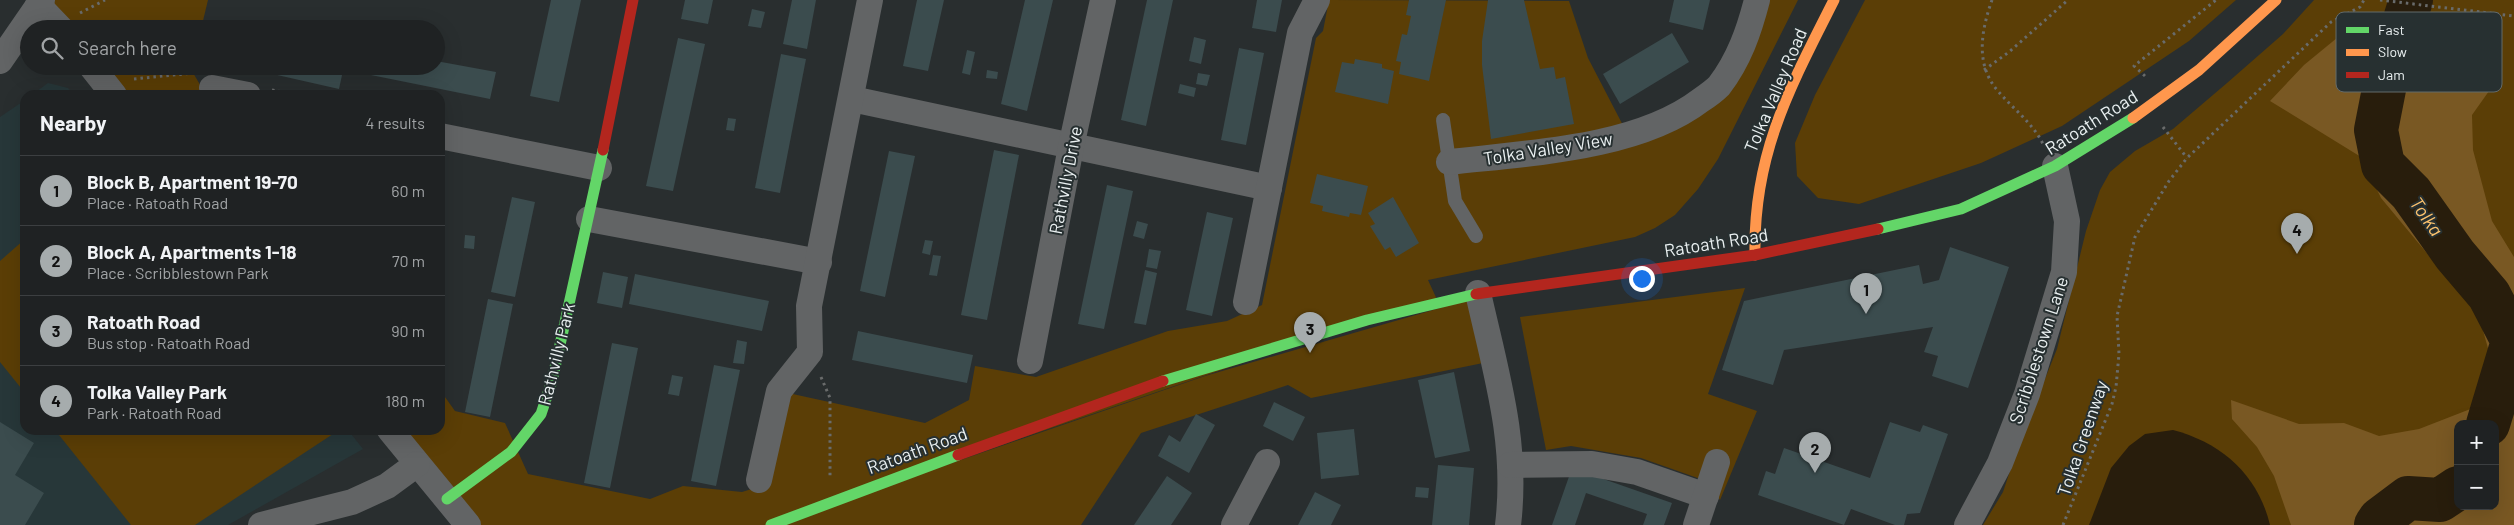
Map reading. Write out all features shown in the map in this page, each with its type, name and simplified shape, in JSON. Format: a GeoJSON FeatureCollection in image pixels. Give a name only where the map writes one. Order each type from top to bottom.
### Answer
{"type":"FeatureCollection","features":[{"type":"Feature","properties":{"kind":"street","name":"Rathvilly Park"},"geometry":{"type":"LineString","coordinates":[[447,499],[511,452],[541,414],[552,381],[589,219],[633,0]]}},
{"type":"Feature","properties":{"kind":"street"},"geometry":{"type":"LineString","coordinates":[[759,480],[779,391],[810,352],[809,306],[852,99],[870,0]]}},
{"type":"Feature","properties":{"kind":"street","name":"Rathvilly Drive"},"geometry":{"type":"LineString","coordinates":[[1030,361],[1071,147],[1103,0]]}},
{"type":"Feature","properties":{"kind":"street"},"geometry":{"type":"LineString","coordinates":[[1246,302],[1300,33],[1317,0]]}},
{"type":"Feature","properties":{"kind":"street","name":"Tolka Valley View"},"geometry":{"type":"LineString","coordinates":[[1449,162],[1554,150],[1624,136],[1684,113],[1718,87],[1740,54],[1757,0]]}},
{"type":"Feature","properties":{"kind":"street","name":"Tolka Valley Road"},"geometry":{"type":"LineString","coordinates":[[1755,255],[1752,227],[1763,158],[1792,85],[1834,0]]}},
{"type":"Feature","properties":{"kind":"street","name":"Ratoath Road"},"geometry":{"type":"LineString","coordinates":[[771,525],[834,499],[1053,418],[1202,368],[1367,320],[1478,293],[1755,255],[1868,232],[1960,209],[2055,166],[2134,117],[2199,70],[2276,0]]}},
{"type":"Feature","properties":{"kind":"street"},"geometry":{"type":"LineString","coordinates":[[28,20],[40,2],[54,20]]}},
{"type":"Feature","properties":{"kind":"street"},"geometry":{"type":"LineString","coordinates":[[0,61],[20,32]]}},
{"type":"Feature","properties":{"kind":"street"},"geometry":{"type":"LineString","coordinates":[[98,75],[110,90]]}},
{"type":"Feature","properties":{"kind":"street"},"geometry":{"type":"LineString","coordinates":[[212,88],[222,90]]}},
{"type":"Feature","properties":{"kind":"street"},"geometry":{"type":"LineString","coordinates":[[852,99],[1269,188]]}},
{"type":"Feature","properties":{"kind":"street"},"geometry":{"type":"LineString","coordinates":[[445,137],[599,168]]}},
{"type":"Feature","properties":{"kind":"street","name":"Scribblestown Lane"},"geometry":{"type":"LineString","coordinates":[[1967,525],[2000,463],[2027,394],[2064,272],[2066,221],[2055,166]]}},
{"type":"Feature","properties":{"kind":"street"},"geometry":{"type":"LineString","coordinates":[[589,219],[819,262]]}},
{"type":"Feature","properties":{"kind":"street"},"geometry":{"type":"LineString","coordinates":[[1478,293],[1506,413],[1512,490],[1508,525]]}},
{"type":"Feature","properties":{"kind":"street"},"geometry":{"type":"LineString","coordinates":[[394,435],[468,525]]}},
{"type":"Feature","properties":{"kind":"street"},"geometry":{"type":"LineString","coordinates":[[1234,525],[1267,462]]}},
{"type":"Feature","properties":{"kind":"street"},"geometry":{"type":"LineString","coordinates":[[1696,525],[1717,462]]}},
{"type":"Feature","properties":{"kind":"street"},"geometry":{"type":"LineString","coordinates":[[261,525],[352,502],[387,486],[417,464]]}},
{"type":"Feature","properties":{"kind":"street"},"geometry":{"type":"LineString","coordinates":[[1510,465],[1592,464],[1637,472],[1706,496]]}},
{"type":"Feature","properties":{"kind":"lane"},"geometry":{"type":"LineString","coordinates":[[1443,120],[1455,201],[1476,236]]}},
{"type":"Feature","properties":{"kind":"path"},"geometry":{"type":"LineString","coordinates":[[1992,0],[1987,14],[1981,55],[1984,70],[1998,91],[2024,116],[2038,135],[2055,166]]}},
{"type":"Feature","properties":{"kind":"path"},"geometry":{"type":"LineString","coordinates":[[1984,70],[2009,52],[2068,0]]}},
{"type":"Feature","properties":{"kind":"path"},"geometry":{"type":"LineString","coordinates":[[2143,74],[2134,66],[2216,0]]}},
{"type":"Feature","properties":{"kind":"path","name":"Tolka Greenway"},"geometry":{"type":"LineString","coordinates":[[2350,12],[2360,7],[2364,0]]}},
{"type":"Feature","properties":{"kind":"path"},"geometry":{"type":"LineString","coordinates":[[2380,0],[2488,12]]}},
{"type":"Feature","properties":{"kind":"path","name":"Tolka Greenway"},"geometry":{"type":"LineString","coordinates":[[2063,525],[2112,404],[2116,387],[2119,354],[2117,316],[2131,249],[2154,205],[2187,158],[2331,22],[2336,19]]}},
{"type":"Feature","properties":{"kind":"path"},"geometry":{"type":"LineString","coordinates":[[2173,140],[2187,158]]}},
{"type":"Feature","properties":{"kind":"path"},"geometry":{"type":"LineString","coordinates":[[810,352],[830,398],[830,475],[834,499]]}},
{"type":"Feature","properties":{"kind":"shaded area"},"geometry":{"type":"Polygon","coordinates":[[[43,0],[208,0],[203,20],[55,20],[43,0]]]}},
{"type":"Feature","properties":{"kind":"shaded area"},"geometry":{"type":"Polygon","coordinates":[[[1329,0],[1569,1],[1588,58],[1628,135],[1684,114],[1766,0],[1798,0],[1718,159],[1698,189],[1675,215],[1655,228],[1635,237],[1428,280],[1440,306],[1324,335],[767,525],[468,525],[395,435],[445,435],[445,397],[455,411],[505,423],[528,474],[650,499],[683,486],[742,492],[758,487],[779,391],[925,423],[969,400],[975,366],[1036,377],[1168,331],[1227,321],[1262,305],[1316,38],[1323,31],[1329,0]]]}},
{"type":"Feature","properties":{"kind":"shaded area"},"geometry":{"type":"Polygon","coordinates":[[[1865,0],[2236,0],[2189,41],[2062,126],[1981,163],[1859,204],[1818,198],[1797,176],[1795,143],[1815,95],[1865,0]]]}},
{"type":"Feature","properties":{"kind":"shaded area"},"geometry":{"type":"Polygon","coordinates":[[[2314,0],[2514,0],[2514,525],[1983,525],[2003,492],[2020,441],[2057,349],[2086,231],[2100,190],[2110,172],[2135,151],[2173,129],[2283,34],[2314,0]]]}},
{"type":"Feature","properties":{"kind":"shaded area"},"geometry":{"type":"Polygon","coordinates":[[[2336,39],[2336,92],[2488,92],[2472,115],[2473,150],[2492,221],[2514,257],[2514,525],[2291,525],[2274,476],[2257,447],[2232,419],[2231,400],[2299,424],[2344,423],[2379,436],[2419,429],[2473,408],[2494,370],[2479,316],[2381,198],[2361,157],[2270,101],[2304,65],[2336,39]]]}},
{"type":"Feature","properties":{"kind":"shaded area"},"geometry":{"type":"Polygon","coordinates":[[[98,75],[194,75],[203,90],[111,90],[98,75]]]}},
{"type":"Feature","properties":{"kind":"shaded area"},"geometry":{"type":"Polygon","coordinates":[[[48,83],[70,90],[39,90],[48,83]]]}},
{"type":"Feature","properties":{"kind":"shaded area"},"geometry":{"type":"Polygon","coordinates":[[[20,103],[20,435],[352,435],[363,449],[228,525],[0,525],[0,117],[20,103]]]}},
{"type":"Feature","properties":{"kind":"shaded area"},"geometry":{"type":"Polygon","coordinates":[[[20,243],[20,387],[0,362],[0,261],[20,243]]]}},
{"type":"Feature","properties":{"kind":"shaded area"},"geometry":{"type":"Polygon","coordinates":[[[1745,288],[1708,394],[1757,411],[1720,500],[1709,482],[1641,458],[1571,446],[1546,450],[1520,317],[1745,288]]]}},
{"type":"Feature","properties":{"kind":"shaded area"},"geometry":{"type":"Polygon","coordinates":[[[1478,297],[1493,361],[1311,398],[1288,385],[1141,433],[1081,525],[772,525],[1205,376],[1478,297]]]}},
{"type":"Feature","properties":{"kind":"shaded area"},"geometry":{"type":"Polygon","coordinates":[[[2173,430],[2207,443],[2235,464],[2247,476],[2257,491],[2270,525],[2089,525],[2111,468],[2129,446],[2145,434],[2173,430]]]}},
{"type":"Feature","properties":{"kind":"shaded area"},"geometry":{"type":"Polygon","coordinates":[[[59,435],[331,435],[195,525],[131,525],[59,435]]]}},
{"type":"Feature","properties":{"kind":"building"},"geometry":{"type":"Polygon","coordinates":[[[551,0],[581,0],[559,102],[530,96],[551,0]]]}},
{"type":"Feature","properties":{"kind":"building"},"geometry":{"type":"Polygon","coordinates":[[[685,0],[713,0],[708,24],[681,19],[685,0]]]}},
{"type":"Feature","properties":{"kind":"building"},"geometry":{"type":"Polygon","coordinates":[[[792,0],[816,0],[807,49],[783,44],[792,0]]]}},
{"type":"Feature","properties":{"kind":"building"},"geometry":{"type":"Polygon","coordinates":[[[917,0],[944,0],[928,71],[903,66],[917,0]]]}},
{"type":"Feature","properties":{"kind":"building"},"geometry":{"type":"Polygon","coordinates":[[[1025,0],[1053,0],[1027,111],[1001,104],[1025,0]]]}},
{"type":"Feature","properties":{"kind":"building"},"geometry":{"type":"Polygon","coordinates":[[[1147,0],[1173,0],[1146,126],[1121,120],[1147,0]]]}},
{"type":"Feature","properties":{"kind":"building"},"geometry":{"type":"Polygon","coordinates":[[[1257,0],[1282,0],[1276,32],[1252,28],[1257,0]]]}},
{"type":"Feature","properties":{"kind":"building"},"geometry":{"type":"Polygon","coordinates":[[[1409,0],[1446,0],[1429,81],[1399,74],[1401,62],[1396,61],[1402,34],[1407,35],[1411,16],[1406,15],[1409,0]]]}},
{"type":"Feature","properties":{"kind":"building"},"geometry":{"type":"Polygon","coordinates":[[[1488,0],[1524,0],[1540,69],[1554,67],[1556,79],[1565,77],[1574,124],[1491,139],[1482,65],[1482,41],[1488,0]]]}},
{"type":"Feature","properties":{"kind":"building"},"geometry":{"type":"Polygon","coordinates":[[[1674,0],[1710,0],[1703,30],[1669,22],[1674,0]]]}},
{"type":"Feature","properties":{"kind":"building"},"geometry":{"type":"Polygon","coordinates":[[[752,9],[765,12],[761,28],[748,26],[752,9]]]}},
{"type":"Feature","properties":{"kind":"building"},"geometry":{"type":"Polygon","coordinates":[[[1672,33],[1689,62],[1620,104],[1603,74],[1672,33]]]}},
{"type":"Feature","properties":{"kind":"building"},"geometry":{"type":"Polygon","coordinates":[[[1194,37],[1206,40],[1201,64],[1189,61],[1194,37]]]}},
{"type":"Feature","properties":{"kind":"building"},"geometry":{"type":"Polygon","coordinates":[[[678,38],[705,44],[673,191],[646,186],[678,38]]]}},
{"type":"Feature","properties":{"kind":"building"},"geometry":{"type":"Polygon","coordinates":[[[1239,48],[1264,53],[1246,145],[1221,140],[1239,48]]]}},
{"type":"Feature","properties":{"kind":"building"},"geometry":{"type":"Polygon","coordinates":[[[967,50],[975,52],[970,75],[962,73],[967,50]]]}},
{"type":"Feature","properties":{"kind":"building"},"geometry":{"type":"Polygon","coordinates":[[[781,54],[806,59],[780,193],[755,188],[781,54]]]}},
{"type":"Feature","properties":{"kind":"building"},"geometry":{"type":"Polygon","coordinates":[[[1355,59],[1382,64],[1382,68],[1394,71],[1388,104],[1335,92],[1342,62],[1354,64],[1355,59]]]}},
{"type":"Feature","properties":{"kind":"building"},"geometry":{"type":"Polygon","coordinates":[[[445,63],[496,72],[490,99],[371,75],[445,75],[445,63]]]}},
{"type":"Feature","properties":{"kind":"building"},"geometry":{"type":"Polygon","coordinates":[[[987,70],[998,72],[997,79],[986,78],[987,70]]]}},
{"type":"Feature","properties":{"kind":"building"},"geometry":{"type":"Polygon","coordinates":[[[1198,73],[1210,75],[1207,86],[1196,84],[1198,73]]]}},
{"type":"Feature","properties":{"kind":"building"},"geometry":{"type":"Polygon","coordinates":[[[278,75],[342,75],[339,89],[278,75]]]}},
{"type":"Feature","properties":{"kind":"building"},"geometry":{"type":"Polygon","coordinates":[[[1180,84],[1196,88],[1194,97],[1178,93],[1180,84]]]}},
{"type":"Feature","properties":{"kind":"building"},"geometry":{"type":"Polygon","coordinates":[[[728,118],[736,119],[734,131],[726,130],[728,118]]]}},
{"type":"Feature","properties":{"kind":"building"},"geometry":{"type":"Polygon","coordinates":[[[994,150],[1019,155],[987,320],[961,315],[994,150]]]}},
{"type":"Feature","properties":{"kind":"building"},"geometry":{"type":"Polygon","coordinates":[[[889,151],[915,156],[885,297],[860,291],[889,151]]]}},
{"type":"Feature","properties":{"kind":"building"},"geometry":{"type":"Polygon","coordinates":[[[1317,174],[1368,186],[1361,215],[1350,213],[1349,217],[1322,211],[1323,206],[1310,203],[1317,174]]]}},
{"type":"Feature","properties":{"kind":"building"},"geometry":{"type":"Polygon","coordinates":[[[1107,185],[1133,191],[1104,329],[1078,324],[1107,185]]]}},
{"type":"Feature","properties":{"kind":"building"},"geometry":{"type":"Polygon","coordinates":[[[512,197],[535,202],[515,297],[491,292],[512,197]]]}},
{"type":"Feature","properties":{"kind":"building"},"geometry":{"type":"Polygon","coordinates":[[[1393,197],[1419,243],[1396,257],[1390,247],[1385,250],[1370,226],[1375,224],[1368,213],[1393,197]]]}},
{"type":"Feature","properties":{"kind":"building"},"geometry":{"type":"Polygon","coordinates":[[[1207,212],[1233,218],[1212,316],[1186,310],[1207,212]]]}},
{"type":"Feature","properties":{"kind":"building"},"geometry":{"type":"Polygon","coordinates":[[[1137,221],[1148,224],[1144,239],[1133,236],[1137,221]]]}},
{"type":"Feature","properties":{"kind":"building"},"geometry":{"type":"Polygon","coordinates":[[[465,235],[475,236],[474,249],[464,248],[465,235]]]}},
{"type":"Feature","properties":{"kind":"building"},"geometry":{"type":"Polygon","coordinates":[[[925,240],[933,241],[930,255],[922,253],[925,240]]]}},
{"type":"Feature","properties":{"kind":"building"},"geometry":{"type":"Polygon","coordinates":[[[1950,247],[2009,267],[1968,388],[1932,376],[1938,356],[1924,352],[1933,327],[1784,350],[1773,385],[1722,370],[1744,301],[1919,265],[1923,284],[1939,280],[1950,247]]]}},
{"type":"Feature","properties":{"kind":"building"},"geometry":{"type":"Polygon","coordinates":[[[1149,249],[1161,251],[1157,269],[1146,267],[1149,249]]]}},
{"type":"Feature","properties":{"kind":"building"},"geometry":{"type":"Polygon","coordinates":[[[933,255],[941,256],[937,276],[929,275],[933,255]]]}},
{"type":"Feature","properties":{"kind":"building"},"geometry":{"type":"Polygon","coordinates":[[[1145,270],[1157,273],[1146,325],[1134,323],[1145,270]]]}},
{"type":"Feature","properties":{"kind":"building"},"geometry":{"type":"Polygon","coordinates":[[[603,272],[628,277],[622,308],[597,303],[603,272]]]}},
{"type":"Feature","properties":{"kind":"building"},"geometry":{"type":"Polygon","coordinates":[[[635,274],[769,301],[762,331],[629,304],[635,274]]]}},
{"type":"Feature","properties":{"kind":"building"},"geometry":{"type":"Polygon","coordinates":[[[488,299],[513,304],[490,417],[465,412],[488,299]]]}},
{"type":"Feature","properties":{"kind":"building"},"geometry":{"type":"Polygon","coordinates":[[[858,331],[973,355],[967,383],[852,360],[858,331]]]}},
{"type":"Feature","properties":{"kind":"building"},"geometry":{"type":"Polygon","coordinates":[[[737,340],[747,342],[744,364],[733,363],[737,340]]]}},
{"type":"Feature","properties":{"kind":"building"},"geometry":{"type":"Polygon","coordinates":[[[612,343],[638,348],[610,488],[584,483],[612,343]]]}},
{"type":"Feature","properties":{"kind":"building"},"geometry":{"type":"Polygon","coordinates":[[[714,365],[740,370],[716,486],[691,481],[714,365]]]}},
{"type":"Feature","properties":{"kind":"building"},"geometry":{"type":"Polygon","coordinates":[[[1454,372],[1470,451],[1435,458],[1418,380],[1454,372]]]}},
{"type":"Feature","properties":{"kind":"building"},"geometry":{"type":"Polygon","coordinates":[[[672,375],[683,377],[679,396],[668,394],[672,375]]]}},
{"type":"Feature","properties":{"kind":"building"},"geometry":{"type":"Polygon","coordinates":[[[1274,402],[1305,417],[1293,441],[1263,426],[1274,402]]]}},
{"type":"Feature","properties":{"kind":"building"},"geometry":{"type":"Polygon","coordinates":[[[1196,414],[1215,425],[1189,473],[1158,456],[1169,435],[1180,442],[1196,414]]]}},
{"type":"Feature","properties":{"kind":"building"},"geometry":{"type":"Polygon","coordinates":[[[0,422],[34,443],[15,475],[44,493],[25,525],[0,525],[0,422]]]}},
{"type":"Feature","properties":{"kind":"building"},"geometry":{"type":"Polygon","coordinates":[[[1890,422],[1920,432],[1923,425],[1948,434],[1920,513],[1907,514],[1904,525],[1895,525],[1851,509],[1844,525],[1758,495],[1766,471],[1775,474],[1784,448],[1870,478],[1890,422]]]}},
{"type":"Feature","properties":{"kind":"building"},"geometry":{"type":"Polygon","coordinates":[[[1354,429],[1359,475],[1321,479],[1317,433],[1354,429]]]}},
{"type":"Feature","properties":{"kind":"building"},"geometry":{"type":"Polygon","coordinates":[[[1438,465],[1474,468],[1469,525],[1432,525],[1438,465]]]}},
{"type":"Feature","properties":{"kind":"building"},"geometry":{"type":"Polygon","coordinates":[[[1572,468],[1672,503],[1664,525],[1643,525],[1647,514],[1586,493],[1575,525],[1552,525],[1572,468]]]}},
{"type":"Feature","properties":{"kind":"building"},"geometry":{"type":"Polygon","coordinates":[[[1167,476],[1192,493],[1171,525],[1134,525],[1167,476]]]}},
{"type":"Feature","properties":{"kind":"building"},"geometry":{"type":"Polygon","coordinates":[[[1416,487],[1429,488],[1428,498],[1415,497],[1416,487]]]}},
{"type":"Feature","properties":{"kind":"building"},"geometry":{"type":"Polygon","coordinates":[[[1315,492],[1341,505],[1331,525],[1298,525],[1315,492]]]}},
{"type":"Feature","properties":{"kind":"waterway","name":"Tolka"},"geometry":{"type":"LineString","coordinates":[[2407,12],[2411,0]]}},
{"type":"Feature","properties":{"kind":"waterway","name":"Tolka"},"geometry":{"type":"LineString","coordinates":[[2383,92],[2376,130],[2383,165],[2411,193],[2455,255],[2489,295],[2513,341],[2489,420]]}},
{"type":"Feature","properties":{"kind":"waterway","name":"Tolka"},"geometry":{"type":"LineString","coordinates":[[2376,525],[2380,519],[2408,498],[2440,500],[2454,491]]}},
{"type":"Feature","properties":{"kind":"traffic: fast"},"geometry":{"type":"LineString","coordinates":[[1878,229],[1961,209],[2055,166],[2133,118]]}},
{"type":"Feature","properties":{"kind":"traffic: fast"},"geometry":{"type":"LineString","coordinates":[[447,499],[511,452],[541,414],[552,381],[603,150]]}},
{"type":"Feature","properties":{"kind":"traffic: fast"},"geometry":{"type":"LineString","coordinates":[[1163,381],[1367,320],[1476,294]]}},
{"type":"Feature","properties":{"kind":"traffic: fast"},"geometry":{"type":"LineString","coordinates":[[771,525],[958,455]]}},
{"type":"Feature","properties":{"kind":"traffic: slow"},"geometry":{"type":"LineString","coordinates":[[1755,255],[1756,219],[1760,185],[1777,122],[1803,62],[1834,0]]}},
{"type":"Feature","properties":{"kind":"traffic: slow"},"geometry":{"type":"LineString","coordinates":[[2133,118],[2199,70],[2276,0]]}},
{"type":"Feature","properties":{"kind":"traffic: jam"},"geometry":{"type":"LineString","coordinates":[[603,150],[633,0]]}},
{"type":"Feature","properties":{"kind":"traffic: jam"},"geometry":{"type":"LineString","coordinates":[[1476,294],[1755,255],[1878,229]]}},
{"type":"Feature","properties":{"kind":"traffic: jam"},"geometry":{"type":"LineString","coordinates":[[958,455],[1163,381]]}},
{"type":"Feature","properties":{"kind":"place","name":"Tolka Valley Park"},"geometry":{"type":"Point","coordinates":[2297,254]}},
{"type":"Feature","properties":{"kind":"place","name":"Block B, Apartment 19-70"},"geometry":{"type":"Point","coordinates":[1866,314]}},
{"type":"Feature","properties":{"kind":"place","name":"Ratoath Road"},"geometry":{"type":"Point","coordinates":[1310,353]}},
{"type":"Feature","properties":{"kind":"place","name":"Block A, Apartments 1-18"},"geometry":{"type":"Point","coordinates":[1815,473]}}]}
